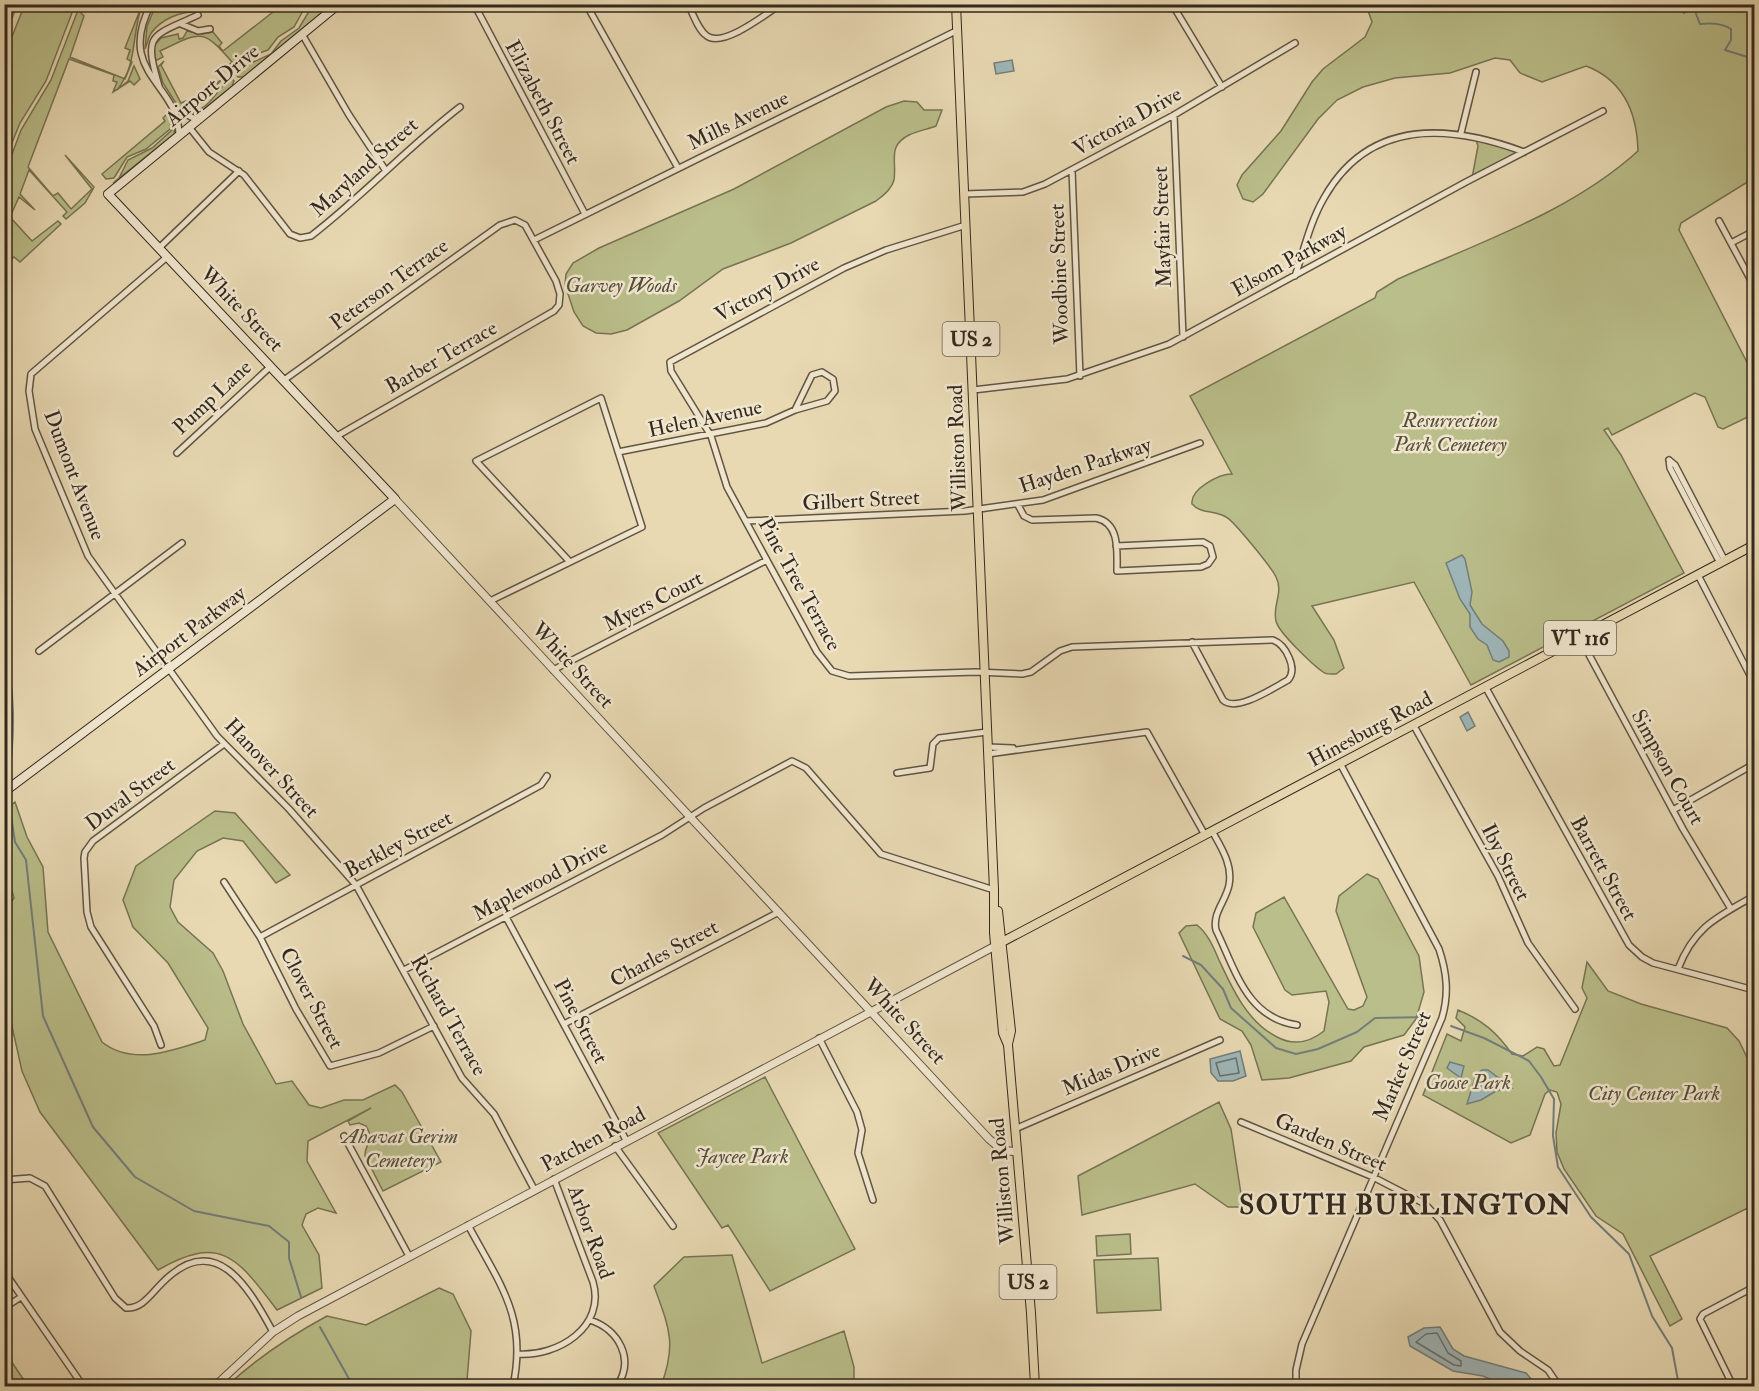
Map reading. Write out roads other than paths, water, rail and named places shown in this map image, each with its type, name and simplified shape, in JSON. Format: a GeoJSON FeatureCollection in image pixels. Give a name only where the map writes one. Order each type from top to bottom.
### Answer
{"type":"FeatureCollection","features":[{"type":"Feature","properties":{"kind":"main road","name":"Airport Drive"},"geometry":{"type":"LineString","coordinates":[[108,194],[339,4]]}},
{"type":"Feature","properties":{"kind":"main road","name":"Williston Road"},"geometry":{"type":"LineString","coordinates":[[956,4],[994,890],[1011,1031],[1008,1045],[1035,1386]]}},
{"type":"Feature","properties":{"kind":"main road","name":"White Street"},"geometry":{"type":"LineString","coordinates":[[108,194],[395,498]]}},
{"type":"Feature","properties":{"kind":"main road","name":"Airport Parkway"},"geometry":{"type":"LineString","coordinates":[[4,792],[395,498]]}},
{"type":"Feature","properties":{"kind":"main road","name":"Hinesburg Road"},"geometry":{"type":"LineString","coordinates":[[999,944],[1755,545]]}},
{"type":"Feature","properties":{"kind":"street"},"geometry":{"type":"LineString","coordinates":[[151,4],[142,26],[141,52],[150,77],[178,112],[197,120]]}},
{"type":"Feature","properties":{"kind":"street"},"geometry":{"type":"LineString","coordinates":[[171,4],[182,4]]}},
{"type":"Feature","properties":{"kind":"street","name":"Elizabeth Street"},"geometry":{"type":"LineString","coordinates":[[474,4],[585,214]]}},
{"type":"Feature","properties":{"kind":"street"},"geometry":{"type":"LineString","coordinates":[[586,4],[678,168]]}},
{"type":"Feature","properties":{"kind":"street"},"geometry":{"type":"LineString","coordinates":[[688,4],[705,35],[719,40],[730,37],[781,4]]}},
{"type":"Feature","properties":{"kind":"street"},"geometry":{"type":"LineString","coordinates":[[1172,4],[1222,87]]}},
{"type":"Feature","properties":{"kind":"street"},"geometry":{"type":"LineString","coordinates":[[160,91],[151,59],[150,44],[158,34],[198,15]]}},
{"type":"Feature","properties":{"kind":"street"},"geometry":{"type":"LineString","coordinates":[[179,24],[198,31],[210,29]]}},
{"type":"Feature","properties":{"kind":"street","name":"Mills Avenue"},"geometry":{"type":"LineString","coordinates":[[534,240],[958,30]]}},
{"type":"Feature","properties":{"kind":"street"},"geometry":{"type":"LineString","coordinates":[[302,34],[354,124],[386,171]]}},
{"type":"Feature","properties":{"kind":"street","name":"Victoria Drive"},"geometry":{"type":"LineString","coordinates":[[964,194],[1023,192],[1072,171],[1174,115],[1295,43]]}},
{"type":"Feature","properties":{"kind":"street"},"geometry":{"type":"LineString","coordinates":[[1461,133],[1476,72]]}},
{"type":"Feature","properties":{"kind":"street"},"geometry":{"type":"LineString","coordinates":[[171,105],[178,121],[179,135]]}},
{"type":"Feature","properties":{"kind":"street","name":"Maryland Street"},"geometry":{"type":"LineString","coordinates":[[189,127],[209,152],[240,171],[290,234],[303,238],[311,236],[355,200],[412,145],[460,107]]}},
{"type":"Feature","properties":{"kind":"street","name":"Elsom Parkway"},"geometry":{"type":"LineString","coordinates":[[973,390],[1055,382],[1145,354],[1183,337],[1603,111]]}},
{"type":"Feature","properties":{"kind":"street","name":"Mayfair Street"},"geometry":{"type":"LineString","coordinates":[[1174,115],[1183,337]]}},
{"type":"Feature","properties":{"kind":"street"},"geometry":{"type":"LineString","coordinates":[[1295,276],[1318,208],[1337,178],[1353,162],[1394,139],[1416,134],[1461,133],[1524,152]]}},
{"type":"Feature","properties":{"kind":"street"},"geometry":{"type":"LineString","coordinates":[[159,248],[240,171]]}},
{"type":"Feature","properties":{"kind":"street","name":"Woodbine Street"},"geometry":{"type":"LineString","coordinates":[[1072,171],[1080,376]]}},
{"type":"Feature","properties":{"kind":"street","name":"Peterson Terrace"},"geometry":{"type":"LineString","coordinates":[[284,380],[500,225],[515,220],[525,225],[534,240]]}},
{"type":"Feature","properties":{"kind":"street"},"geometry":{"type":"LineString","coordinates":[[1719,221],[1755,286]]}},
{"type":"Feature","properties":{"kind":"street","name":"Victory Drive"},"geometry":{"type":"LineString","coordinates":[[711,436],[671,371],[669,365],[672,359],[850,265],[886,250],[966,225]]}},
{"type":"Feature","properties":{"kind":"street"},"geometry":{"type":"LineString","coordinates":[[1731,243],[1755,231]]}},
{"type":"Feature","properties":{"kind":"street","name":"Barber Terrace"},"geometry":{"type":"LineString","coordinates":[[337,436],[549,315],[559,305],[560,294],[556,281],[534,240]]}},
{"type":"Feature","properties":{"kind":"street","name":"Dumont Avenue"},"geometry":{"type":"LineString","coordinates":[[167,257],[38,366],[29,378],[33,417],[40,441],[88,556],[169,670]]}},
{"type":"Feature","properties":{"kind":"street","name":"Pump Lane"},"geometry":{"type":"LineString","coordinates":[[177,453],[271,366]]}},
{"type":"Feature","properties":{"kind":"street","name":"Helen Avenue"},"geometry":{"type":"LineString","coordinates":[[618,452],[711,436],[772,422],[795,410],[830,399],[835,391],[833,379],[822,372],[812,375],[795,410]]}},
{"type":"Feature","properties":{"kind":"street"},"geometry":{"type":"LineString","coordinates":[[490,601],[642,527],[601,398],[476,461],[570,562]]}},
{"type":"Feature","properties":{"kind":"street","name":"Pine Tree Terrace"},"geometry":{"type":"LineString","coordinates":[[711,436],[723,476],[746,521],[820,658],[832,671],[854,676],[1031,672],[1059,651],[1072,647],[1192,642],[1275,641],[1283,648],[1292,666],[1292,674],[1288,680],[1248,700],[1237,705],[1229,705],[1223,700],[1192,642]]}},
{"type":"Feature","properties":{"kind":"street","name":"Hayden Parkway"},"geometry":{"type":"LineString","coordinates":[[978,510],[1043,500],[1200,444]]}},
{"type":"Feature","properties":{"kind":"street"},"geometry":{"type":"LineString","coordinates":[[1669,460],[1675,465],[1722,562],[1670,468],[1669,460]]}},
{"type":"Feature","properties":{"kind":"street","name":"White Street"},"geometry":{"type":"LineString","coordinates":[[395,498],[989,1139],[1002,1150],[1017,1152]]}},
{"type":"Feature","properties":{"kind":"street"},"geometry":{"type":"LineString","coordinates":[[1018,505],[1024,516],[1032,520],[1096,518],[1105,521],[1113,530],[1117,571],[1201,567],[1208,564],[1213,557],[1210,546],[1203,542],[1116,546]]}},
{"type":"Feature","properties":{"kind":"street","name":"Gilbert Street"},"geometry":{"type":"LineString","coordinates":[[746,521],[978,510]]}},
{"type":"Feature","properties":{"kind":"street"},"geometry":{"type":"LineString","coordinates":[[39,651],[182,543]]}},
{"type":"Feature","properties":{"kind":"street","name":"Myers Court"},"geometry":{"type":"LineString","coordinates":[[553,670],[767,560]]}},
{"type":"Feature","properties":{"kind":"street"},"geometry":{"type":"LineString","coordinates":[[1698,575],[1755,683]]}},
{"type":"Feature","properties":{"kind":"street","name":"Simpson Court"},"geometry":{"type":"LineString","coordinates":[[1580,638],[1673,810],[1731,909]]}},
{"type":"Feature","properties":{"kind":"street","name":"Hanover Street"},"geometry":{"type":"LineString","coordinates":[[169,670],[224,744],[289,808],[356,885]]}},
{"type":"Feature","properties":{"kind":"street","name":"Barrett Street"},"geometry":{"type":"LineString","coordinates":[[1486,688],[1625,940],[1648,961],[1755,990]]}},
{"type":"Feature","properties":{"kind":"street","name":"Iby Street"},"geometry":{"type":"LineString","coordinates":[[1414,726],[1498,876],[1528,943],[1575,1009]]}},
{"type":"Feature","properties":{"kind":"street"},"geometry":{"type":"LineString","coordinates":[[897,773],[930,768],[933,744],[939,738],[987,732]]}},
{"type":"Feature","properties":{"kind":"street"},"geometry":{"type":"LineString","coordinates":[[988,750],[1020,749],[1147,732],[1208,833],[1223,852],[1230,875],[1228,890],[1216,918],[1216,930],[1257,1007],[1274,1019],[1297,1025]]}},
{"type":"Feature","properties":{"kind":"street","name":"Duval Street"},"geometry":{"type":"LineString","coordinates":[[161,1045],[154,1026],[91,927],[87,912],[85,852],[93,841],[224,744]]}},
{"type":"Feature","properties":{"kind":"street","name":"Maplewood Drive"},"geometry":{"type":"LineString","coordinates":[[404,970],[691,818],[704,808],[786,763],[797,762],[806,768],[882,854],[994,890]]}},
{"type":"Feature","properties":{"kind":"street"},"geometry":{"type":"LineString","coordinates":[[1673,810],[1755,764]]}},
{"type":"Feature","properties":{"kind":"street","name":"Market Street"},"geometry":{"type":"LineString","coordinates":[[1296,1386],[1296,1371],[1302,1344],[1442,1018],[1447,984],[1438,949],[1341,765]]}},
{"type":"Feature","properties":{"kind":"street","name":"Berkley Street"},"geometry":{"type":"LineString","coordinates":[[261,937],[541,785],[547,777]]}},
{"type":"Feature","properties":{"kind":"street","name":"Clover Street"},"geometry":{"type":"LineString","coordinates":[[224,882],[261,937],[296,1009],[330,1066],[379,1053],[434,1026]]}},
{"type":"Feature","properties":{"kind":"street","name":"Richard Terrace"},"geometry":{"type":"LineString","coordinates":[[356,885],[462,1078],[494,1114],[534,1190]]}},
{"type":"Feature","properties":{"kind":"street"},"geometry":{"type":"LineString","coordinates":[[1678,969],[1693,938],[1708,923],[1755,896]]}},
{"type":"Feature","properties":{"kind":"street","name":"Charles Street"},"geometry":{"type":"LineString","coordinates":[[564,1024],[779,912]]}},
{"type":"Feature","properties":{"kind":"street","name":"Pine Street"},"geometry":{"type":"LineString","coordinates":[[506,917],[626,1140]]}},
{"type":"Feature","properties":{"kind":"street","name":"Patchen Road"},"geometry":{"type":"LineString","coordinates":[[214,1386],[273,1332],[626,1140],[999,944]]}},
{"type":"Feature","properties":{"kind":"street"},"geometry":{"type":"LineString","coordinates":[[819,1038],[857,1112],[862,1130],[858,1153],[873,1200]]}},
{"type":"Feature","properties":{"kind":"street","name":"Midas Drive"},"geometry":{"type":"LineString","coordinates":[[1015,1129],[1220,1040]]}},
{"type":"Feature","properties":{"kind":"street","name":"Garden Street"},"geometry":{"type":"LineString","coordinates":[[1241,1122],[1373,1177],[1418,1198],[1434,1211],[1495,1324],[1520,1352],[1548,1370],[1559,1386]]}},
{"type":"Feature","properties":{"kind":"street"},"geometry":{"type":"LineString","coordinates":[[344,1136],[410,1256]]}},
{"type":"Feature","properties":{"kind":"street"},"geometry":{"type":"LineString","coordinates":[[615,1146],[673,1226]]}},
{"type":"Feature","properties":{"kind":"street"},"geometry":{"type":"LineString","coordinates":[[4,1180],[30,1178],[45,1186],[115,1298],[126,1308],[139,1306],[182,1266],[197,1261],[211,1261],[227,1268],[240,1281],[273,1332]]}},
{"type":"Feature","properties":{"kind":"street","name":"Arbor Road"},"geometry":{"type":"LineString","coordinates":[[554,1179],[595,1289],[596,1303],[590,1320]]}},
{"type":"Feature","properties":{"kind":"street"},"geometry":{"type":"LineString","coordinates":[[468,1225],[514,1314],[517,1354],[513,1386]]}},
{"type":"Feature","properties":{"kind":"street"},"geometry":{"type":"LineString","coordinates":[[4,1271],[83,1386]]}},
{"type":"Feature","properties":{"kind":"street"},"geometry":{"type":"LineString","coordinates":[[1733,1386],[1700,1319],[1702,1314],[1755,1287]]}},
{"type":"Feature","properties":{"kind":"street"},"geometry":{"type":"LineString","coordinates":[[4,1308],[21,1297]]}},
{"type":"Feature","properties":{"kind":"street"},"geometry":{"type":"LineString","coordinates":[[517,1354],[534,1355],[549,1350],[580,1332],[590,1320],[611,1330],[622,1346],[625,1369],[617,1386]]}},
{"type":"Feature","properties":{"kind":"water"},"geometry":{"type":"Polygon","coordinates":[[[1012,60],[1014,71],[996,74],[994,63],[1012,60]]]}},
{"type":"Feature","properties":{"kind":"water"},"geometry":{"type":"Polygon","coordinates":[[[1462,555],[1465,559],[1472,592],[1470,605],[1482,624],[1503,641],[1509,651],[1509,657],[1499,662],[1493,660],[1487,645],[1478,639],[1470,627],[1470,614],[1460,599],[1446,563],[1462,555]]]}},
{"type":"Feature","properties":{"kind":"water"},"geometry":{"type":"Polygon","coordinates":[[[1468,712],[1475,726],[1467,731],[1460,717],[1468,712]]]}},
{"type":"Feature","properties":{"kind":"water"},"geometry":{"type":"Polygon","coordinates":[[[1240,1051],[1246,1076],[1233,1081],[1218,1081],[1211,1073],[1210,1059],[1240,1051]]]}},
{"type":"Feature","properties":{"kind":"water"},"geometry":{"type":"Polygon","coordinates":[[[1450,1062],[1464,1066],[1461,1078],[1447,1068],[1450,1062]]]}},
{"type":"Feature","properties":{"kind":"water"},"geometry":{"type":"Polygon","coordinates":[[[1482,1070],[1488,1070],[1512,1088],[1496,1091],[1481,1100],[1467,1104],[1476,1075],[1482,1070]]]}},
{"type":"Feature","properties":{"kind":"water"},"geometry":{"type":"Polygon","coordinates":[[[1440,1327],[1453,1349],[1464,1356],[1526,1373],[1532,1380],[1527,1386],[1505,1386],[1483,1376],[1453,1371],[1410,1346],[1408,1337],[1424,1328],[1440,1327]]]}},
{"type":"Feature","properties":{"kind":"waterway"},"geometry":{"type":"LineString","coordinates":[[1679,4],[1684,13],[1693,6],[1700,24],[1720,25],[1731,29],[1731,40],[1725,50],[1754,59]]}},
{"type":"Feature","properties":{"kind":"waterway"},"geometry":{"type":"LineString","coordinates":[[4,480],[10,488],[4,503]]}},
{"type":"Feature","properties":{"kind":"waterway"},"geometry":{"type":"LineString","coordinates":[[4,644],[13,710],[9,777]]}},
{"type":"Feature","properties":{"kind":"waterway"},"geometry":{"type":"LineString","coordinates":[[9,803],[15,842],[26,860],[43,1016],[93,1127],[135,1177],[194,1211],[269,1226],[289,1242],[289,1258],[301,1297]]}},
{"type":"Feature","properties":{"kind":"waterway"},"geometry":{"type":"LineString","coordinates":[[1183,956],[1201,965],[1223,989],[1231,1008],[1276,1048],[1296,1054],[1318,1049],[1357,1032],[1375,1018],[1429,1017]]}},
{"type":"Feature","properties":{"kind":"waterway"},"geometry":{"type":"LineString","coordinates":[[1451,1026],[1484,1038],[1529,1061],[1541,1077],[1554,1099],[1553,1136],[1558,1167],[1591,1217],[1629,1254],[1652,1316],[1672,1348],[1679,1386]]}},
{"type":"Feature","properties":{"kind":"waterway"},"geometry":{"type":"LineString","coordinates":[[320,1327],[353,1386]]}},
{"type":"Feature","properties":{"kind":"district","name":"SOUTH BURLINGTON"},"geometry":{"type":"Point","coordinates":[1406,1205]}},
{"type":"Feature","properties":{"kind":"park label","name":"Garvey Woods"},"geometry":{"type":"Point","coordinates":[621,285]}},
{"type":"Feature","properties":{"kind":"park label","name":"Resurrection Park Cemetery"},"geometry":{"type":"Point","coordinates":[1450,432]}},
{"type":"Feature","properties":{"kind":"park label","name":"Goose Park"},"geometry":{"type":"Point","coordinates":[1468,1082]}},
{"type":"Feature","properties":{"kind":"park label","name":"City Center Park"},"geometry":{"type":"Point","coordinates":[1654,1093]}},
{"type":"Feature","properties":{"kind":"park label","name":"Ahavat Gerim Cemetery"},"geometry":{"type":"Point","coordinates":[400,1148]}},
{"type":"Feature","properties":{"kind":"park label","name":"Jaycee Park"},"geometry":{"type":"Point","coordinates":[742,1156]}}]}
